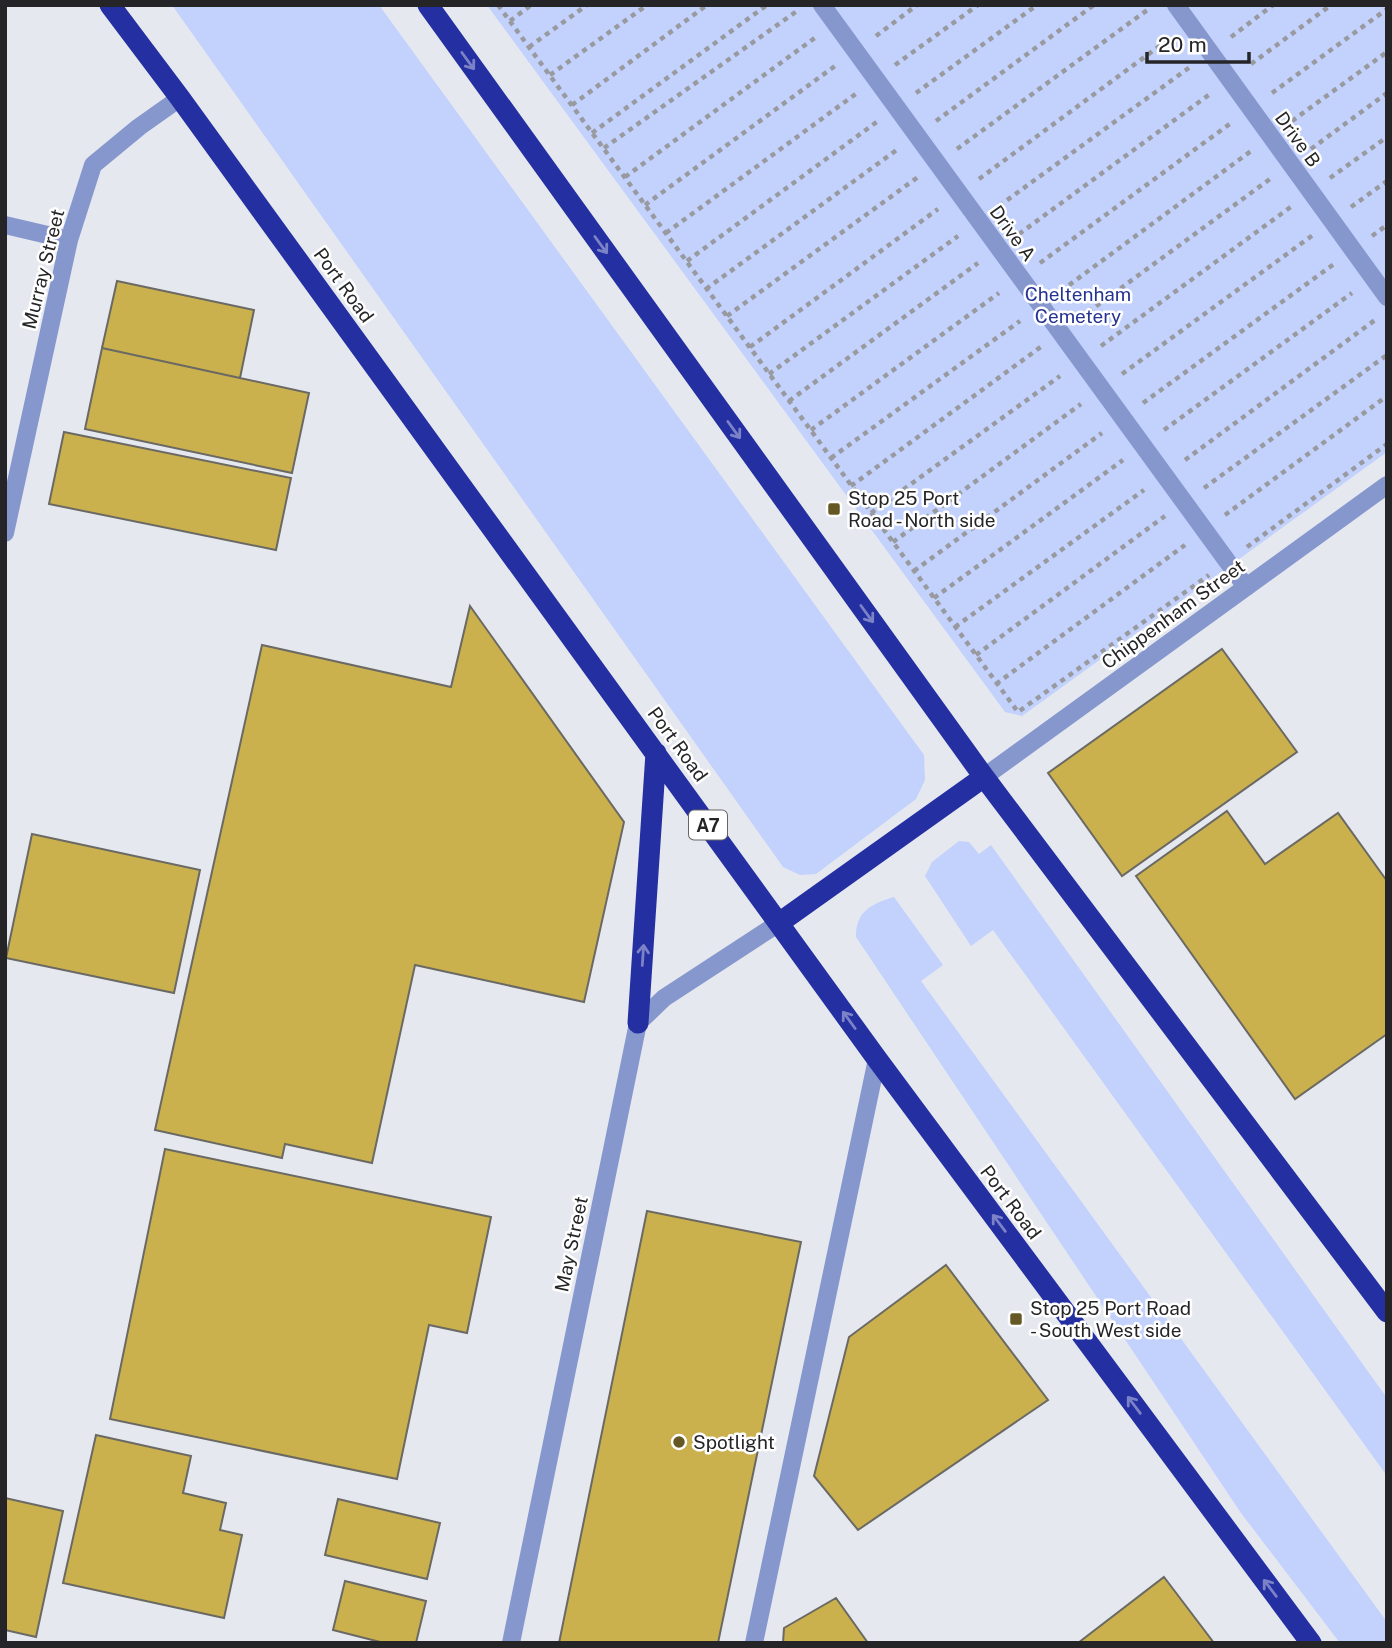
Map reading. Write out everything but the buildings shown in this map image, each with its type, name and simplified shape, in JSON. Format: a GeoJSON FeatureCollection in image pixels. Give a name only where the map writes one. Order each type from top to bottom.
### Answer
{"type":"FeatureCollection","features":[{"type":"Feature","properties":{"kind":"highway","name":"Port Road"},"geometry":{"type":"LineString","coordinates":[[110,5],[877,1059],[1311,1643]]}},
{"type":"Feature","properties":{"kind":"highway"},"geometry":{"type":"LineString","coordinates":[[428,5],[985,777],[1387,1312]]}},
{"type":"Feature","properties":{"kind":"highway"},"geometry":{"type":"LineString","coordinates":[[638,1023],[656,753]]}},
{"type":"Feature","properties":{"kind":"highway"},"geometry":{"type":"LineString","coordinates":[[779,923],[985,777]]}},
{"type":"Feature","properties":{"kind":"street","name":"Drive A"},"geometry":{"type":"LineString","coordinates":[[822,5],[1245,587]]}},
{"type":"Feature","properties":{"kind":"street","name":"Drive B"},"geometry":{"type":"LineString","coordinates":[[1176,5],[1387,297]]}},
{"type":"Feature","properties":{"kind":"street","name":"Murray Street"},"geometry":{"type":"LineString","coordinates":[[5,533],[69,240],[93,165],[180,98]]}},
{"type":"Feature","properties":{"kind":"street"},"geometry":{"type":"LineString","coordinates":[[5,225],[69,240]]}},
{"type":"Feature","properties":{"kind":"street","name":"Chippenham Street"},"geometry":{"type":"LineString","coordinates":[[985,777],[1387,485]]}},
{"type":"Feature","properties":{"kind":"street"},"geometry":{"type":"LineString","coordinates":[[638,1023],[664,998],[779,923]]}},
{"type":"Feature","properties":{"kind":"street","name":"May Street"},"geometry":{"type":"LineString","coordinates":[[511,1643],[638,1023]]}},
{"type":"Feature","properties":{"kind":"street"},"geometry":{"type":"LineString","coordinates":[[754,1643],[877,1059]]}},
{"type":"Feature","properties":{"kind":"path"},"geometry":{"type":"LineString","coordinates":[[498,5],[1018,712],[1387,444]]}},
{"type":"Feature","properties":{"kind":"path"},"geometry":{"type":"LineString","coordinates":[[510,21],[531,5]]}},
{"type":"Feature","properties":{"kind":"path"},"geometry":{"type":"LineString","coordinates":[[529,47],[587,5]]}},
{"type":"Feature","properties":{"kind":"path"},"geometry":{"type":"LineString","coordinates":[[550,75],[647,5]]}},
{"type":"Feature","properties":{"kind":"path"},"geometry":{"type":"LineString","coordinates":[[572,105],[707,5]]}},
{"type":"Feature","properties":{"kind":"path"},"geometry":{"type":"LineString","coordinates":[[592,133],[767,5]]}},
{"type":"Feature","properties":{"kind":"path"},"geometry":{"type":"LineString","coordinates":[[604,148],[805,5]]}},
{"type":"Feature","properties":{"kind":"path"},"geometry":{"type":"LineString","coordinates":[[645,205],[917,5]]}},
{"type":"Feature","properties":{"kind":"path"},"geometry":{"type":"LineString","coordinates":[[666,233],[978,5]]}},
{"type":"Feature","properties":{"kind":"path"},"geometry":{"type":"LineString","coordinates":[[687,261],[1037,5]]}},
{"type":"Feature","properties":{"kind":"path"},"geometry":{"type":"LineString","coordinates":[[769,374],[1273,5]]}},
{"type":"Feature","properties":{"kind":"path"},"geometry":{"type":"LineString","coordinates":[[789,401],[1332,5]]}},
{"type":"Feature","properties":{"kind":"path"},"geometry":{"type":"LineString","coordinates":[[811,430],[1387,9]]}},
{"type":"Feature","properties":{"kind":"path"},"geometry":{"type":"LineString","coordinates":[[625,177],[835,23]]}},
{"type":"Feature","properties":{"kind":"path"},"geometry":{"type":"LineString","coordinates":[[831,458],[1387,52]]}},
{"type":"Feature","properties":{"kind":"path"},"geometry":{"type":"LineString","coordinates":[[851,485],[1387,93]]}},
{"type":"Feature","properties":{"kind":"path"},"geometry":{"type":"LineString","coordinates":[[872,513],[1387,137]]}},
{"type":"Feature","properties":{"kind":"path"},"geometry":{"type":"LineString","coordinates":[[893,542],[1387,181]]}},
{"type":"Feature","properties":{"kind":"path"},"geometry":{"type":"LineString","coordinates":[[914,571],[1387,225]]}},
{"type":"Feature","properties":{"kind":"green space"},"geometry":{"type":"Polygon","coordinates":[[[172,5],[379,5],[924,755],[925,780],[916,799],[816,874],[800,875],[783,867],[172,5]]]}},
{"type":"Feature","properties":{"kind":"green space","name":"Cheltenham Cemetery"},"geometry":{"type":"Polygon","coordinates":[[[487,5],[1387,5],[1387,452],[1022,716],[1005,712],[487,5]]]}},
{"type":"Feature","properties":{"kind":"green space"},"geometry":{"type":"Polygon","coordinates":[[[959,841],[969,842],[979,854],[991,845],[1387,1398],[1387,1476],[993,930],[971,946],[925,876],[932,862],[959,841]]]}},
{"type":"Feature","properties":{"kind":"green space"},"geometry":{"type":"Polygon","coordinates":[[[894,897],[943,965],[921,981],[1387,1622],[1387,1643],[1340,1643],[1241,1513],[856,937],[859,921],[866,910],[894,897]]]}},
{"type":"Feature","properties":{"kind":"place","name":"Stop 25 Port Road - North side"},"geometry":{"type":"Point","coordinates":[834,509]}},
{"type":"Feature","properties":{"kind":"place","name":"Stop 25 Port Road - South West side"},"geometry":{"type":"Point","coordinates":[1016,1319]}},
{"type":"Feature","properties":{"kind":"place","name":"Spotlight"},"geometry":{"type":"Point","coordinates":[679,1442]}}]}
